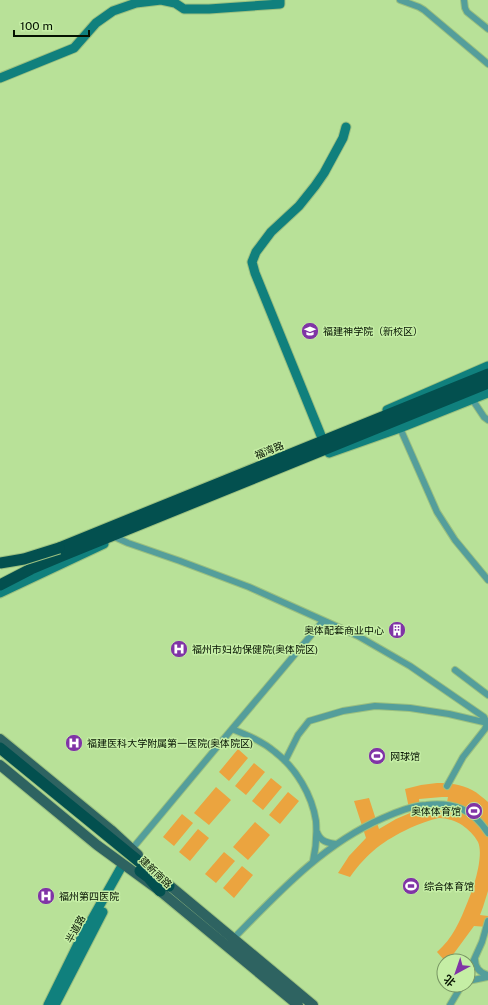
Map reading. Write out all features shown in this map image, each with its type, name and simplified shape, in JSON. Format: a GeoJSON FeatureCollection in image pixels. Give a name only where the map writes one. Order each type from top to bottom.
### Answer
{"type":"FeatureCollection","features":[{"type":"Feature","properties":{"kind":"highway","name":"福湾路"},"geometry":{"type":"LineString","coordinates":[[60,552],[488,374]]}},
{"type":"Feature","properties":{"kind":"highway","name":"福湾路"},"geometry":{"type":"LineString","coordinates":[[60,552],[488,383]]}},
{"type":"Feature","properties":{"kind":"highway"},"geometry":{"type":"LineString","coordinates":[[0,555],[35,552],[60,552]]}},
{"type":"Feature","properties":{"kind":"highway"},"geometry":{"type":"LineString","coordinates":[[0,563],[60,552]]}},
{"type":"Feature","properties":{"kind":"highway"},"geometry":{"type":"LineString","coordinates":[[0,585],[32,569],[60,552]]}},
{"type":"Feature","properties":{"kind":"highway"},"geometry":{"type":"LineString","coordinates":[[0,580],[32,569]]}},
{"type":"Feature","properties":{"kind":"highway"},"geometry":{"type":"LineString","coordinates":[[0,748],[165,888]]}},
{"type":"Feature","properties":{"kind":"highway"},"geometry":{"type":"LineString","coordinates":[[0,756],[138,870],[165,888]]}},
{"type":"Feature","properties":{"kind":"main road"},"geometry":{"type":"LineString","coordinates":[[0,78],[74,48],[96,23],[113,11],[136,3],[161,0],[175,3],[184,9],[209,9],[280,4],[280,0]]}},
{"type":"Feature","properties":{"kind":"main road"},"geometry":{"type":"LineString","coordinates":[[322,438],[255,274],[252,262],[256,252],[266,238],[299,206],[319,180],[343,138],[346,127]]}},
{"type":"Feature","properties":{"kind":"main road"},"geometry":{"type":"LineString","coordinates":[[0,568],[322,438],[488,366]]}},
{"type":"Feature","properties":{"kind":"main road"},"geometry":{"type":"LineString","coordinates":[[0,593],[117,538],[314,458],[400,428],[488,393]]}},
{"type":"Feature","properties":{"kind":"main road","name":"建新南路"},"geometry":{"type":"LineString","coordinates":[[0,739],[111,830],[132,849],[165,888],[298,1005]]}},
{"type":"Feature","properties":{"kind":"main road","name":"建新南路"},"geometry":{"type":"LineString","coordinates":[[0,765],[125,866],[165,888],[233,939],[312,1005]]}},
{"type":"Feature","properties":{"kind":"main road","name":"半道路"},"geometry":{"type":"LineString","coordinates":[[48,1005],[81,940],[125,866]]}},
{"type":"Feature","properties":{"kind":"main road","name":"半道路"},"geometry":{"type":"LineString","coordinates":[[55,1005],[125,866]]}},
{"type":"Feature","properties":{"kind":"street"},"geometry":{"type":"LineString","coordinates":[[400,0],[424,10],[488,64]]}},
{"type":"Feature","properties":{"kind":"street"},"geometry":{"type":"LineString","coordinates":[[464,0],[467,12],[488,29]]}},
{"type":"Feature","properties":{"kind":"street"},"geometry":{"type":"LineString","coordinates":[[472,399],[484,417],[488,420]]}},
{"type":"Feature","properties":{"kind":"street"},"geometry":{"type":"LineString","coordinates":[[400,428],[437,512],[455,540],[488,580]]}},
{"type":"Feature","properties":{"kind":"street"},"geometry":{"type":"LineString","coordinates":[[117,538],[249,587],[358,636],[410,666],[484,717],[488,723]]}},
{"type":"Feature","properties":{"kind":"street"},"geometry":{"type":"LineString","coordinates":[[132,849],[323,621]]}},
{"type":"Feature","properties":{"kind":"street"},"geometry":{"type":"LineString","coordinates":[[456,670],[488,695]]}},
{"type":"Feature","properties":{"kind":"street"},"geometry":{"type":"LineString","coordinates":[[285,761],[298,735],[309,721],[343,711],[375,706],[410,708],[449,714],[488,723]]}},
{"type":"Feature","properties":{"kind":"street"},"geometry":{"type":"LineString","coordinates":[[447,786],[463,757],[488,723]]}},
{"type":"Feature","properties":{"kind":"street"},"geometry":{"type":"LineString","coordinates":[[232,729],[249,736],[275,752],[292,768],[299,779],[306,792],[314,814],[316,830],[314,861]]}},
{"type":"Feature","properties":{"kind":"street"},"geometry":{"type":"LineString","coordinates":[[233,939],[278,892],[314,861],[336,844],[363,827],[382,818],[407,808],[430,804],[445,804],[460,808],[474,816],[488,833]]}},
{"type":"Feature","properties":{"kind":"street"},"geometry":{"type":"LineString","coordinates":[[316,830],[324,842],[336,844]]}},
{"type":"Feature","properties":{"kind":"street"},"geometry":{"type":"LineString","coordinates":[[476,956],[488,921]]}},
{"type":"Feature","properties":{"kind":"street"},"geometry":{"type":"LineString","coordinates":[[476,964],[482,973],[488,976]]}},
{"type":"Feature","properties":{"kind":"street"},"geometry":{"type":"LineString","coordinates":[[476,980],[488,976]]}},
{"type":"Feature","properties":{"kind":"street"},"geometry":{"type":"LineString","coordinates":[[450,1005],[457,993]]}},
{"type":"Feature","properties":{"kind":"shaded area"},"geometry":{"type":"Polygon","coordinates":[[[238,749],[248,758],[229,781],[219,772],[238,749]]]}},
{"type":"Feature","properties":{"kind":"shaded area"},"geometry":{"type":"Polygon","coordinates":[[[254,763],[265,772],[246,795],[235,786],[254,763]]]}},
{"type":"Feature","properties":{"kind":"shaded area"},"geometry":{"type":"Polygon","coordinates":[[[271,778],[282,787],[263,810],[252,801],[271,778]]]}},
{"type":"Feature","properties":{"kind":"shaded area"},"geometry":{"type":"Polygon","coordinates":[[[437,783],[459,785],[474,791],[488,802],[488,891],[480,915],[488,916],[488,927],[474,926],[454,953],[437,952],[452,935],[459,922],[473,888],[478,872],[480,855],[478,842],[462,825],[451,820],[439,818],[424,822],[400,833],[377,848],[363,861],[350,877],[338,873],[349,856],[366,838],[354,801],[369,798],[379,829],[410,813],[405,789],[437,783]],[[448,797],[419,799],[420,809],[431,806],[446,807],[448,797]]]}},
{"type":"Feature","properties":{"kind":"shaded area"},"geometry":{"type":"Polygon","coordinates":[[[216,787],[231,800],[209,825],[194,813],[216,787]]]}},
{"type":"Feature","properties":{"kind":"shaded area"},"geometry":{"type":"Polygon","coordinates":[[[288,792],[299,801],[280,824],[269,815],[288,792]]]}},
{"type":"Feature","properties":{"kind":"shaded area"},"geometry":{"type":"Polygon","coordinates":[[[182,814],[193,823],[174,846],[163,837],[182,814]]]}},
{"type":"Feature","properties":{"kind":"shaded area"},"geometry":{"type":"Polygon","coordinates":[[[255,822],[270,835],[248,860],[233,847],[255,822]]]}},
{"type":"Feature","properties":{"kind":"shaded area"},"geometry":{"type":"Polygon","coordinates":[[[198,829],[209,838],[190,861],[179,852],[198,829]]]}},
{"type":"Feature","properties":{"kind":"shaded area"},"geometry":{"type":"Polygon","coordinates":[[[224,852],[235,861],[216,883],[205,874],[224,852]]]}},
{"type":"Feature","properties":{"kind":"shaded area"},"geometry":{"type":"Polygon","coordinates":[[[242,866],[253,875],[234,898],[223,888],[242,866]]]}},
{"type":"Feature","properties":{"kind":"place","name":"福建神学院（新校区）"},"geometry":{"type":"Point","coordinates":[310,331]}},
{"type":"Feature","properties":{"kind":"place","name":"奥体配套商业中心"},"geometry":{"type":"Point","coordinates":[397,630]}},
{"type":"Feature","properties":{"kind":"place","name":"福州市妇幼保健院(奥体院区)"},"geometry":{"type":"Point","coordinates":[179,649]}},
{"type":"Feature","properties":{"kind":"place","name":"福建医科大学附属第一医院(奥体院区)"},"geometry":{"type":"Point","coordinates":[74,743]}},
{"type":"Feature","properties":{"kind":"place","name":"网球馆"},"geometry":{"type":"Point","coordinates":[377,756]}},
{"type":"Feature","properties":{"kind":"place","name":"奥体体育馆"},"geometry":{"type":"Point","coordinates":[474,811]}},
{"type":"Feature","properties":{"kind":"place","name":"综合体育馆"},"geometry":{"type":"Point","coordinates":[411,886]}},
{"type":"Feature","properties":{"kind":"place","name":"福州第四医院"},"geometry":{"type":"Point","coordinates":[46,896]}}]}
